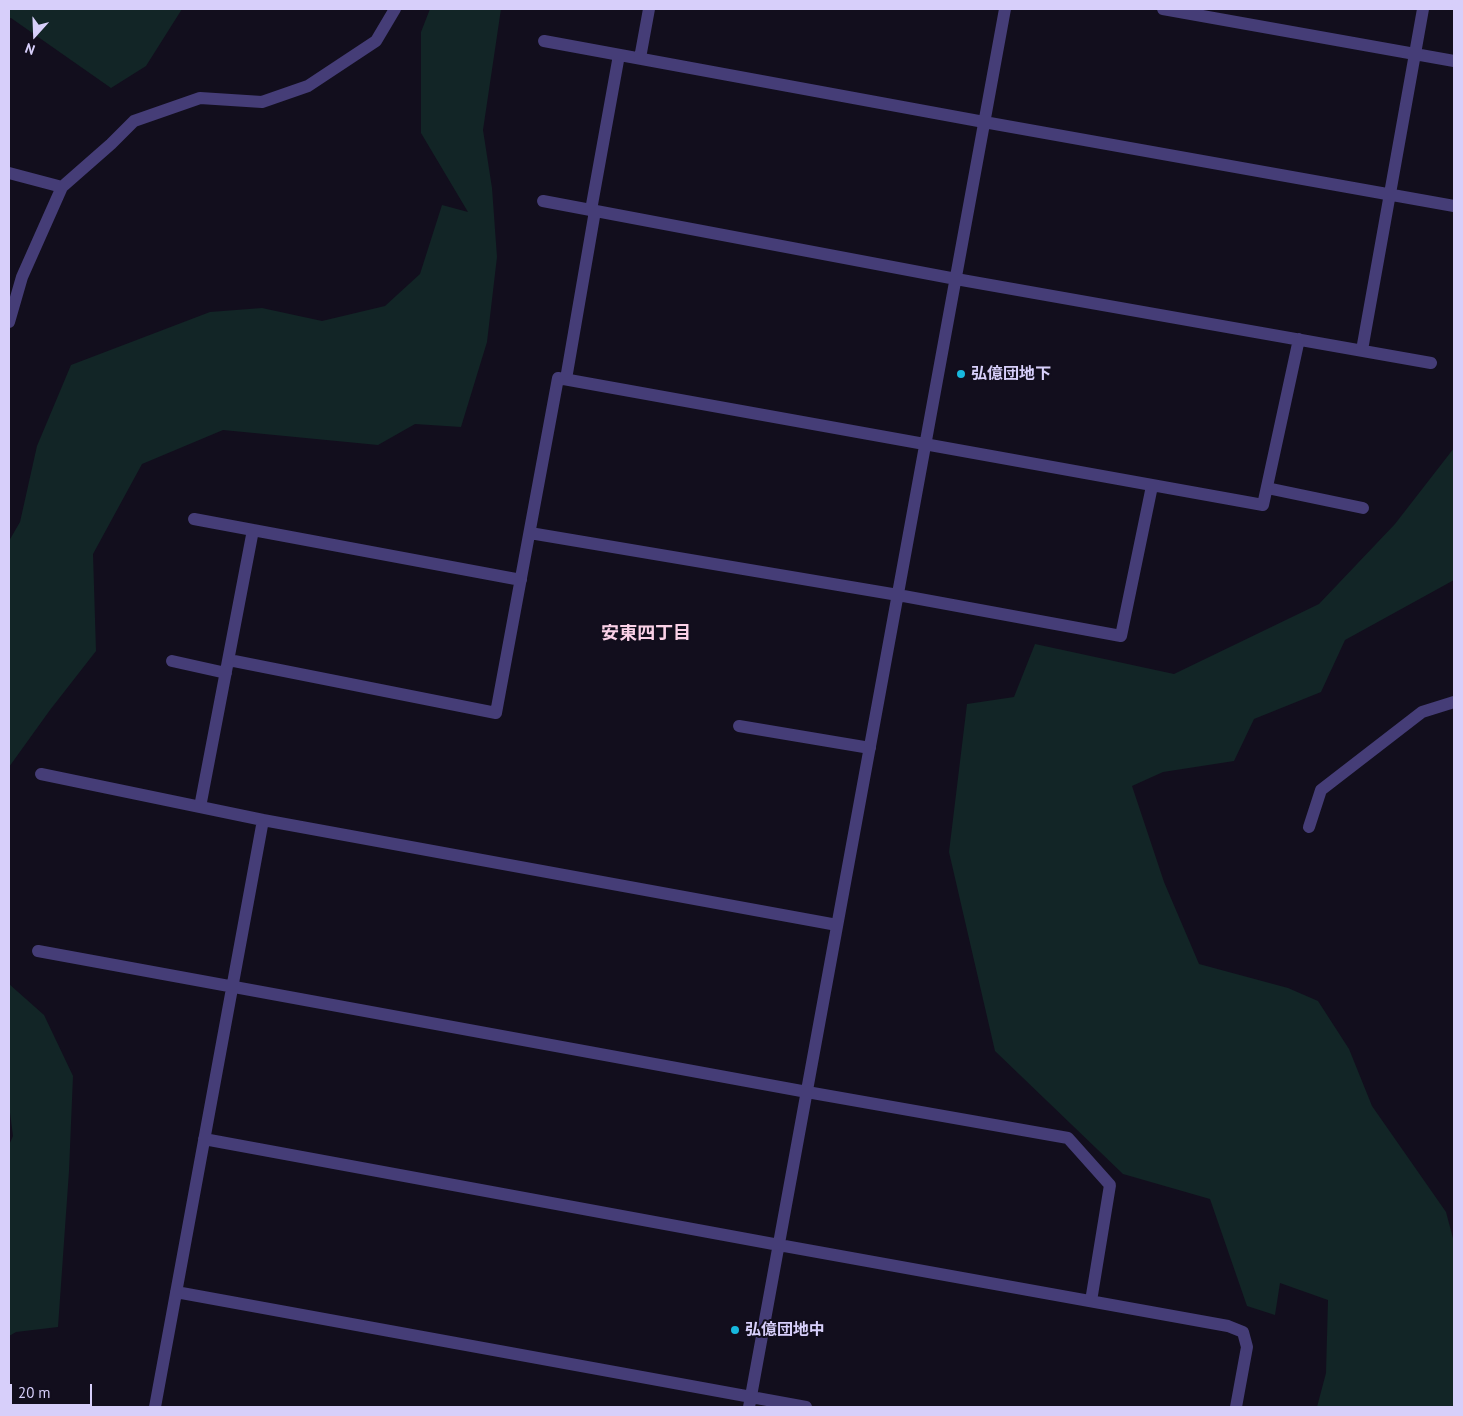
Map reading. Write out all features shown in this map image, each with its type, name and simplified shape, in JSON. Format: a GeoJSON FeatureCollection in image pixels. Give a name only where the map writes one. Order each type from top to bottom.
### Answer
{"type":"FeatureCollection","features":[{"type":"Feature","properties":{"kind":"street"},"geometry":{"type":"LineString","coordinates":[[9,322],[22,277],[62,187],[134,121],[200,98],[262,102],[308,86],[376,41],[395,9]]}},
{"type":"Feature","properties":{"kind":"street"},"geometry":{"type":"LineString","coordinates":[[640,58],[649,9]]}},
{"type":"Feature","properties":{"kind":"street"},"geometry":{"type":"LineString","coordinates":[[750,1403],[1004,9]]}},
{"type":"Feature","properties":{"kind":"street"},"geometry":{"type":"LineString","coordinates":[[1163,9],[1454,61]]}},
{"type":"Feature","properties":{"kind":"street"},"geometry":{"type":"LineString","coordinates":[[1362,350],[1423,9]]}},
{"type":"Feature","properties":{"kind":"street"},"geometry":{"type":"LineString","coordinates":[[544,41],[1454,206]]}},
{"type":"Feature","properties":{"kind":"street"},"geometry":{"type":"LineString","coordinates":[[566,380],[619,55]]}},
{"type":"Feature","properties":{"kind":"street"},"geometry":{"type":"LineString","coordinates":[[9,173],[62,187]]}},
{"type":"Feature","properties":{"kind":"street"},"geometry":{"type":"LineString","coordinates":[[543,201],[956,279],[1431,363]]}},
{"type":"Feature","properties":{"kind":"street"},"geometry":{"type":"LineString","coordinates":[[172,661],[227,667],[496,713],[558,378],[1263,505],[1299,339]]}},
{"type":"Feature","properties":{"kind":"street"},"geometry":{"type":"LineString","coordinates":[[530,533],[898,595],[1121,636],[1152,486]]}},
{"type":"Feature","properties":{"kind":"street"},"geometry":{"type":"LineString","coordinates":[[1267,488],[1363,508]]}},
{"type":"Feature","properties":{"kind":"street"},"geometry":{"type":"LineString","coordinates":[[194,519],[521,580]]}},
{"type":"Feature","properties":{"kind":"street"},"geometry":{"type":"LineString","coordinates":[[200,807],[253,530]]}},
{"type":"Feature","properties":{"kind":"street"},"geometry":{"type":"LineString","coordinates":[[1309,827],[1321,790],[1422,712],[1454,702]]}},
{"type":"Feature","properties":{"kind":"street"},"geometry":{"type":"LineString","coordinates":[[739,726],[870,748]]}},
{"type":"Feature","properties":{"kind":"street"},"geometry":{"type":"LineString","coordinates":[[41,774],[263,820],[838,925]]}},
{"type":"Feature","properties":{"kind":"street"},"geometry":{"type":"LineString","coordinates":[[155,1407],[263,820]]}},
{"type":"Feature","properties":{"kind":"street"},"geometry":{"type":"LineString","coordinates":[[38,951],[1068,1138],[1110,1185],[1091,1301]]}},
{"type":"Feature","properties":{"kind":"street"},"geometry":{"type":"LineString","coordinates":[[204,1139],[1228,1326],[1243,1332],[1247,1347],[1236,1407]]}},
{"type":"Feature","properties":{"kind":"street"},"geometry":{"type":"LineString","coordinates":[[176,1292],[750,1403],[806,1407]]}},
{"type":"Feature","properties":{"kind":"green space"},"geometry":{"type":"Polygon","coordinates":[[[9,9],[182,9],[146,66],[111,88],[9,18],[9,9]]]}},
{"type":"Feature","properties":{"kind":"green space"},"geometry":{"type":"Polygon","coordinates":[[[430,9],[501,9],[483,130],[492,188],[497,257],[487,342],[461,427],[415,424],[378,445],[223,430],[142,464],[93,554],[96,651],[9,767],[9,541],[20,522],[37,446],[71,365],[210,312],[262,308],[322,321],[385,306],[420,274],[442,205],[468,212],[421,133],[421,32],[430,9]]]}},
{"type":"Feature","properties":{"kind":"green space"},"geometry":{"type":"Polygon","coordinates":[[[1454,448],[1454,580],[1345,640],[1321,692],[1254,719],[1234,761],[1163,772],[1132,786],[1164,882],[1199,964],[1288,988],[1318,1001],[1349,1049],[1372,1106],[1446,1212],[1454,1242],[1454,1407],[1317,1407],[1326,1373],[1328,1300],[1280,1283],[1275,1315],[1247,1306],[1210,1199],[1123,1174],[995,1051],[949,852],[967,704],[1014,697],[1035,644],[1174,674],[1319,604],[1395,524],[1454,448]]]}},
{"type":"Feature","properties":{"kind":"green space"},"geometry":{"type":"Polygon","coordinates":[[[9,984],[44,1015],[73,1076],[69,1171],[58,1327],[16,1332],[9,1336],[9,1145],[13,1136],[9,1105],[9,984]]]}},
{"type":"Feature","properties":{"kind":"place","name":"弘億団地下"},"geometry":{"type":"Point","coordinates":[961,374]}},
{"type":"Feature","properties":{"kind":"place","name":"弘億団地中"},"geometry":{"type":"Point","coordinates":[735,1330]}},
{"type":"Feature","properties":{"kind":"district","name":"安東四丁目"},"geometry":{"type":"Point","coordinates":[646,634]}}]}
